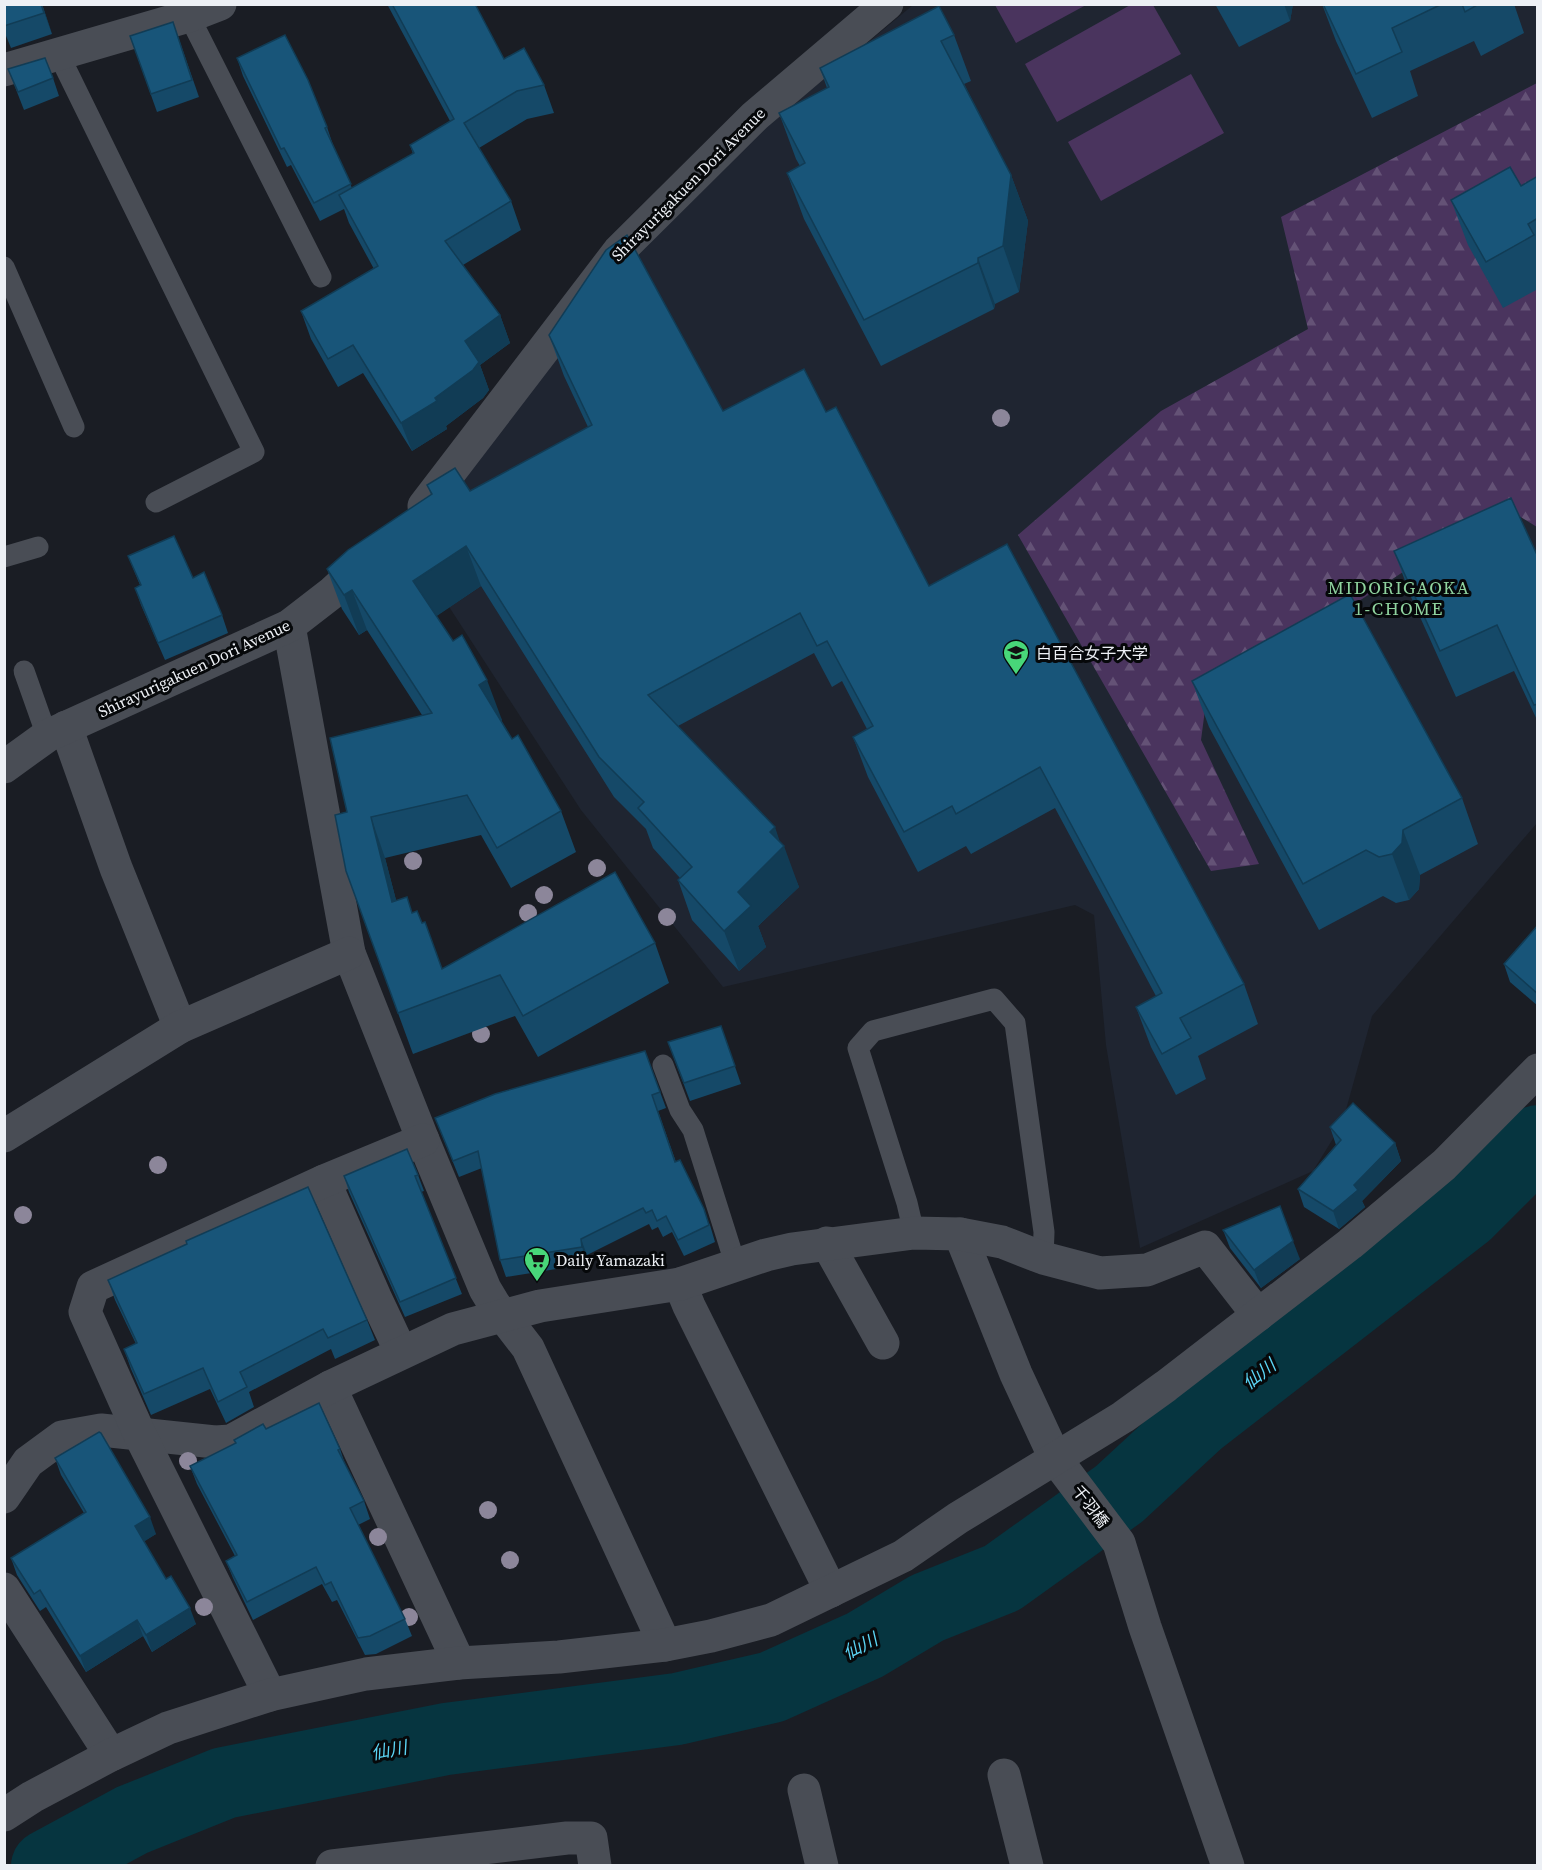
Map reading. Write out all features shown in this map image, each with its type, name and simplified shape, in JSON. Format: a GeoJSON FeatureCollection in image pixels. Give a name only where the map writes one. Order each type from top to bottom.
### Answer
{"type":"FeatureCollection","features":[{"type":"Feature","properties":{"kind":"street"},"geometry":{"type":"LineString","coordinates":[[5,67],[189,16],[220,4]]}},
{"type":"Feature","properties":{"kind":"street","name":"Shirayurigakuen Dori Avenue"},"geometry":{"type":"LineString","coordinates":[[4,767],[57,732],[289,626],[333,592],[415,518],[619,251],[755,116],[887,4]]}},
{"type":"Feature","properties":{"kind":"street"},"geometry":{"type":"LineString","coordinates":[[289,626],[349,953],[485,1289],[528,1348],[665,1646]]}},
{"type":"Feature","properties":{"kind":"street"},"geometry":{"type":"LineString","coordinates":[[57,732],[112,858],[180,1027]]}},
{"type":"Feature","properties":{"kind":"street"},"geometry":{"type":"LineString","coordinates":[[4,1136],[180,1027],[349,953]]}},
{"type":"Feature","properties":{"kind":"street"},"geometry":{"type":"LineString","coordinates":[[4,1815],[32,1797],[111,1755],[168,1728],[270,1695],[366,1674],[459,1663],[559,1657],[665,1646],[771,1620],[831,1591],[903,1556],[958,1518],[1062,1468],[1123,1417],[1350,1244],[1444,1165],[1538,1070]]}},
{"type":"Feature","properties":{"kind":"street"},"geometry":{"type":"LineString","coordinates":[[270,1695],[140,1436],[85,1312],[93,1287],[324,1181],[423,1140]]}},
{"type":"Feature","properties":{"kind":"street"},"geometry":{"type":"LineString","coordinates":[[324,1181],[375,1298],[402,1352]]}},
{"type":"Feature","properties":{"kind":"street"},"geometry":{"type":"LineString","coordinates":[[4,1497],[28,1462],[62,1437],[101,1430],[140,1436],[215,1442],[231,1441],[330,1388],[453,1329],[502,1314],[540,1306],[681,1284],[766,1255],[827,1243],[914,1233],[960,1234],[1002,1242],[1042,1258],[1100,1274],[1147,1270],[1205,1247],[1258,1315]]}},
{"type":"Feature","properties":{"kind":"street","name":"千羽橋"},"geometry":{"type":"LineString","coordinates":[[960,1234],[1016,1374],[1062,1468],[1119,1543],[1145,1627],[1228,1866]]}},
{"type":"Feature","properties":{"kind":"street"},"geometry":{"type":"LineString","coordinates":[[827,1243],[883,1343]]}},
{"type":"Feature","properties":{"kind":"street"},"geometry":{"type":"LineString","coordinates":[[681,1284],[689,1306],[831,1591]]}},
{"type":"Feature","properties":{"kind":"street"},"geometry":{"type":"LineString","coordinates":[[330,1388],[459,1663]]}},
{"type":"Feature","properties":{"kind":"street"},"geometry":{"type":"LineString","coordinates":[[4,1589],[111,1755]]}},
{"type":"Feature","properties":{"kind":"street"},"geometry":{"type":"LineString","coordinates":[[1004,1775],[1028,1866]]}},
{"type":"Feature","properties":{"kind":"street"},"geometry":{"type":"LineString","coordinates":[[804,1790],[822,1866]]}},
{"type":"Feature","properties":{"kind":"street"},"geometry":{"type":"LineString","coordinates":[[332,1866],[567,1838],[591,1838],[595,1866]]}},
{"type":"Feature","properties":{"kind":"lane"},"geometry":{"type":"LineString","coordinates":[[189,16],[321,277]]}},
{"type":"Feature","properties":{"kind":"lane"},"geometry":{"type":"LineString","coordinates":[[58,53],[254,452],[156,502]]}},
{"type":"Feature","properties":{"kind":"lane"},"geometry":{"type":"LineString","coordinates":[[4,267],[74,427]]}},
{"type":"Feature","properties":{"kind":"lane"},"geometry":{"type":"LineString","coordinates":[[4,557],[38,547]]}},
{"type":"Feature","properties":{"kind":"lane"},"geometry":{"type":"LineString","coordinates":[[24,671],[57,732]]}},
{"type":"Feature","properties":{"kind":"lane"},"geometry":{"type":"LineString","coordinates":[[914,1233],[907,1203],[858,1048],[873,1031],[994,999],[1015,1023],[1044,1232],[1042,1258]]}},
{"type":"Feature","properties":{"kind":"lane"},"geometry":{"type":"LineString","coordinates":[[663,1065],[680,1110],[693,1130],[736,1266]]}},
{"type":"Feature","properties":{"kind":"shaded area","name":"白百合女子大学"},"geometry":{"type":"Polygon","coordinates":[[[913,5],[1537,5],[1537,823],[1372,1016],[1342,1124],[1313,1171],[1140,1248],[1106,1045],[1094,915],[1075,905],[723,987],[581,810],[407,542],[624,266],[755,136],[913,5]]]}},
{"type":"Feature","properties":{"kind":"green space"},"geometry":{"type":"Polygon","coordinates":[[[1132,4],[1153,5],[1181,54],[1057,122],[1025,64],[1132,4]]]}},
{"type":"Feature","properties":{"kind":"green space"},"geometry":{"type":"Polygon","coordinates":[[[995,5],[1086,5],[1016,43],[995,5]]]}},
{"type":"Feature","properties":{"kind":"green space"},"geometry":{"type":"Polygon","coordinates":[[[1191,74],[1224,133],[1101,201],[1068,142],[1191,74]]]}},
{"type":"Feature","properties":{"kind":"green space"},"geometry":{"type":"Polygon","coordinates":[[[1537,83],[1537,527],[1519,516],[1403,572],[1206,702],[1201,740],[1259,864],[1211,871],[1018,535],[1161,411],[1308,329],[1281,217],[1537,83]]]}},
{"type":"Feature","properties":{"kind":"building"},"geometry":{"type":"Polygon","coordinates":[[[4,4],[41,4],[44,13],[4,26],[4,4]]]}},
{"type":"Feature","properties":{"kind":"building"},"geometry":{"type":"Polygon","coordinates":[[[392,4],[475,4],[504,59],[524,48],[544,85],[517,91],[464,123],[511,201],[445,241],[500,315],[465,341],[479,362],[473,370],[435,398],[437,401],[401,423],[353,345],[328,359],[301,311],[378,266],[339,195],[414,153],[410,145],[454,119],[392,4]]]}},
{"type":"Feature","properties":{"kind":"building"},"geometry":{"type":"Polygon","coordinates":[[[1323,4],[1442,4],[1392,28],[1402,52],[1356,74],[1323,4]]]}},
{"type":"Feature","properties":{"kind":"building"},"geometry":{"type":"Polygon","coordinates":[[[1462,4],[1479,4],[1465,12],[1462,4]]]}},
{"type":"Feature","properties":{"kind":"building"},"geometry":{"type":"Polygon","coordinates":[[[939,6],[954,35],[941,41],[1011,175],[1003,246],[978,258],[978,263],[864,320],[787,173],[805,163],[779,113],[829,87],[820,68],[939,6]]]}},
{"type":"Feature","properties":{"kind":"building"},"geometry":{"type":"Polygon","coordinates":[[[173,22],[192,80],[151,94],[130,36],[173,22]]]}},
{"type":"Feature","properties":{"kind":"building"},"geometry":{"type":"Polygon","coordinates":[[[285,35],[308,80],[327,127],[325,128],[351,184],[314,203],[284,148],[281,149],[237,58],[285,35]]]}},
{"type":"Feature","properties":{"kind":"building"},"geometry":{"type":"Polygon","coordinates":[[[45,58],[53,78],[18,92],[8,69],[45,58]]]}},
{"type":"Feature","properties":{"kind":"building"},"geometry":{"type":"Polygon","coordinates":[[[1510,167],[1521,186],[1538,176],[1538,218],[1528,224],[1534,235],[1486,262],[1451,200],[1510,167]]]}},
{"type":"Feature","properties":{"kind":"building"},"geometry":{"type":"Polygon","coordinates":[[[627,235],[723,411],[804,369],[826,412],[836,407],[929,586],[1007,544],[1244,984],[1180,1018],[1191,1038],[1162,1054],[1136,1007],[1162,993],[1040,767],[956,814],[952,806],[904,832],[853,737],[873,726],[827,641],[817,646],[800,613],[648,695],[775,827],[770,832],[784,846],[738,892],[751,906],[724,931],[678,880],[692,867],[638,808],[644,802],[599,757],[466,546],[413,581],[453,641],[462,635],[487,680],[479,685],[512,739],[518,735],[561,811],[497,848],[467,795],[371,817],[392,902],[407,897],[412,913],[417,911],[422,923],[425,922],[442,969],[615,872],[655,943],[523,1016],[500,975],[398,1013],[346,871],[335,815],[347,812],[330,738],[432,713],[352,590],[344,595],[327,569],[348,550],[432,494],[427,485],[455,468],[470,491],[592,425],[549,335],[606,250],[627,235]]]}},
{"type":"Feature","properties":{"kind":"building"},"geometry":{"type":"Polygon","coordinates":[[[1511,498],[1538,557],[1538,704],[1534,705],[1497,625],[1440,651],[1394,551],[1511,498]]]}},
{"type":"Feature","properties":{"kind":"building"},"geometry":{"type":"Polygon","coordinates":[[[174,536],[193,578],[204,572],[222,615],[158,643],[135,588],[141,585],[128,556],[174,536]]]}},
{"type":"Feature","properties":{"kind":"building"},"geometry":{"type":"Polygon","coordinates":[[[1350,594],[1462,798],[1403,830],[1402,843],[1392,854],[1379,857],[1366,850],[1303,884],[1192,681],[1350,594]]]}},
{"type":"Feature","properties":{"kind":"building"},"geometry":{"type":"Polygon","coordinates":[[[1538,925],[1538,994],[1504,964],[1538,925]]]}},
{"type":"Feature","properties":{"kind":"building"},"geometry":{"type":"Polygon","coordinates":[[[721,1026],[735,1066],[684,1083],[668,1042],[721,1026]]]}},
{"type":"Feature","properties":{"kind":"building"},"geometry":{"type":"Polygon","coordinates":[[[645,1051],[660,1092],[652,1095],[675,1162],[680,1160],[704,1209],[709,1225],[678,1240],[666,1216],[657,1221],[652,1210],[646,1213],[643,1208],[581,1239],[582,1247],[500,1260],[478,1151],[453,1161],[435,1118],[495,1094],[645,1051]]]}},
{"type":"Feature","properties":{"kind":"building"},"geometry":{"type":"Polygon","coordinates":[[[1353,1103],[1395,1143],[1354,1185],[1358,1190],[1333,1211],[1298,1189],[1341,1140],[1330,1127],[1353,1103]]]}},
{"type":"Feature","properties":{"kind":"building"},"geometry":{"type":"Polygon","coordinates":[[[407,1149],[418,1175],[415,1176],[456,1278],[400,1302],[344,1176],[407,1149]]]}},
{"type":"Feature","properties":{"kind":"building"},"geometry":{"type":"Polygon","coordinates":[[[308,1187],[367,1320],[328,1338],[323,1329],[240,1372],[247,1387],[218,1402],[203,1368],[144,1394],[124,1349],[137,1343],[108,1280],[187,1244],[186,1241],[308,1187]]]}},
{"type":"Feature","properties":{"kind":"building"},"geometry":{"type":"Polygon","coordinates":[[[1280,1206],[1293,1241],[1254,1270],[1223,1230],[1280,1206]]]}},
{"type":"Feature","properties":{"kind":"building"},"geometry":{"type":"Polygon","coordinates":[[[319,1403],[340,1449],[338,1450],[364,1501],[350,1508],[405,1619],[370,1636],[358,1638],[331,1582],[325,1585],[316,1567],[247,1602],[226,1561],[237,1555],[190,1466],[236,1443],[234,1440],[263,1424],[266,1429],[319,1403]]]}},
{"type":"Feature","properties":{"kind":"building"},"geometry":{"type":"Polygon","coordinates":[[[99,1432],[150,1517],[135,1526],[166,1579],[171,1576],[190,1608],[146,1635],[137,1620],[80,1656],[40,1590],[34,1594],[11,1558],[86,1512],[55,1458],[99,1432]]]}},
{"type":"Feature","properties":{"kind":"waterway","name":"仙川"},"geometry":{"type":"LineString","coordinates":[[47,1866],[132,1820],[224,1783],[446,1739],[677,1709],[772,1687],[865,1645],[927,1608],[1002,1578],[1119,1494],[1198,1421],[1466,1213],[1538,1141]]}},
{"type":"Feature","properties":{"kind":"place","name":"白百合女子大学"},"geometry":{"type":"Point","coordinates":[1016,676]}},
{"type":"Feature","properties":{"kind":"place","name":"Daily Yamazaki"},"geometry":{"type":"Point","coordinates":[537,1283]}},
{"type":"Feature","properties":{"kind":"district","name":"MIDORIGAOKA 1-CHOME"},"geometry":{"type":"Point","coordinates":[1399,597]}}]}
